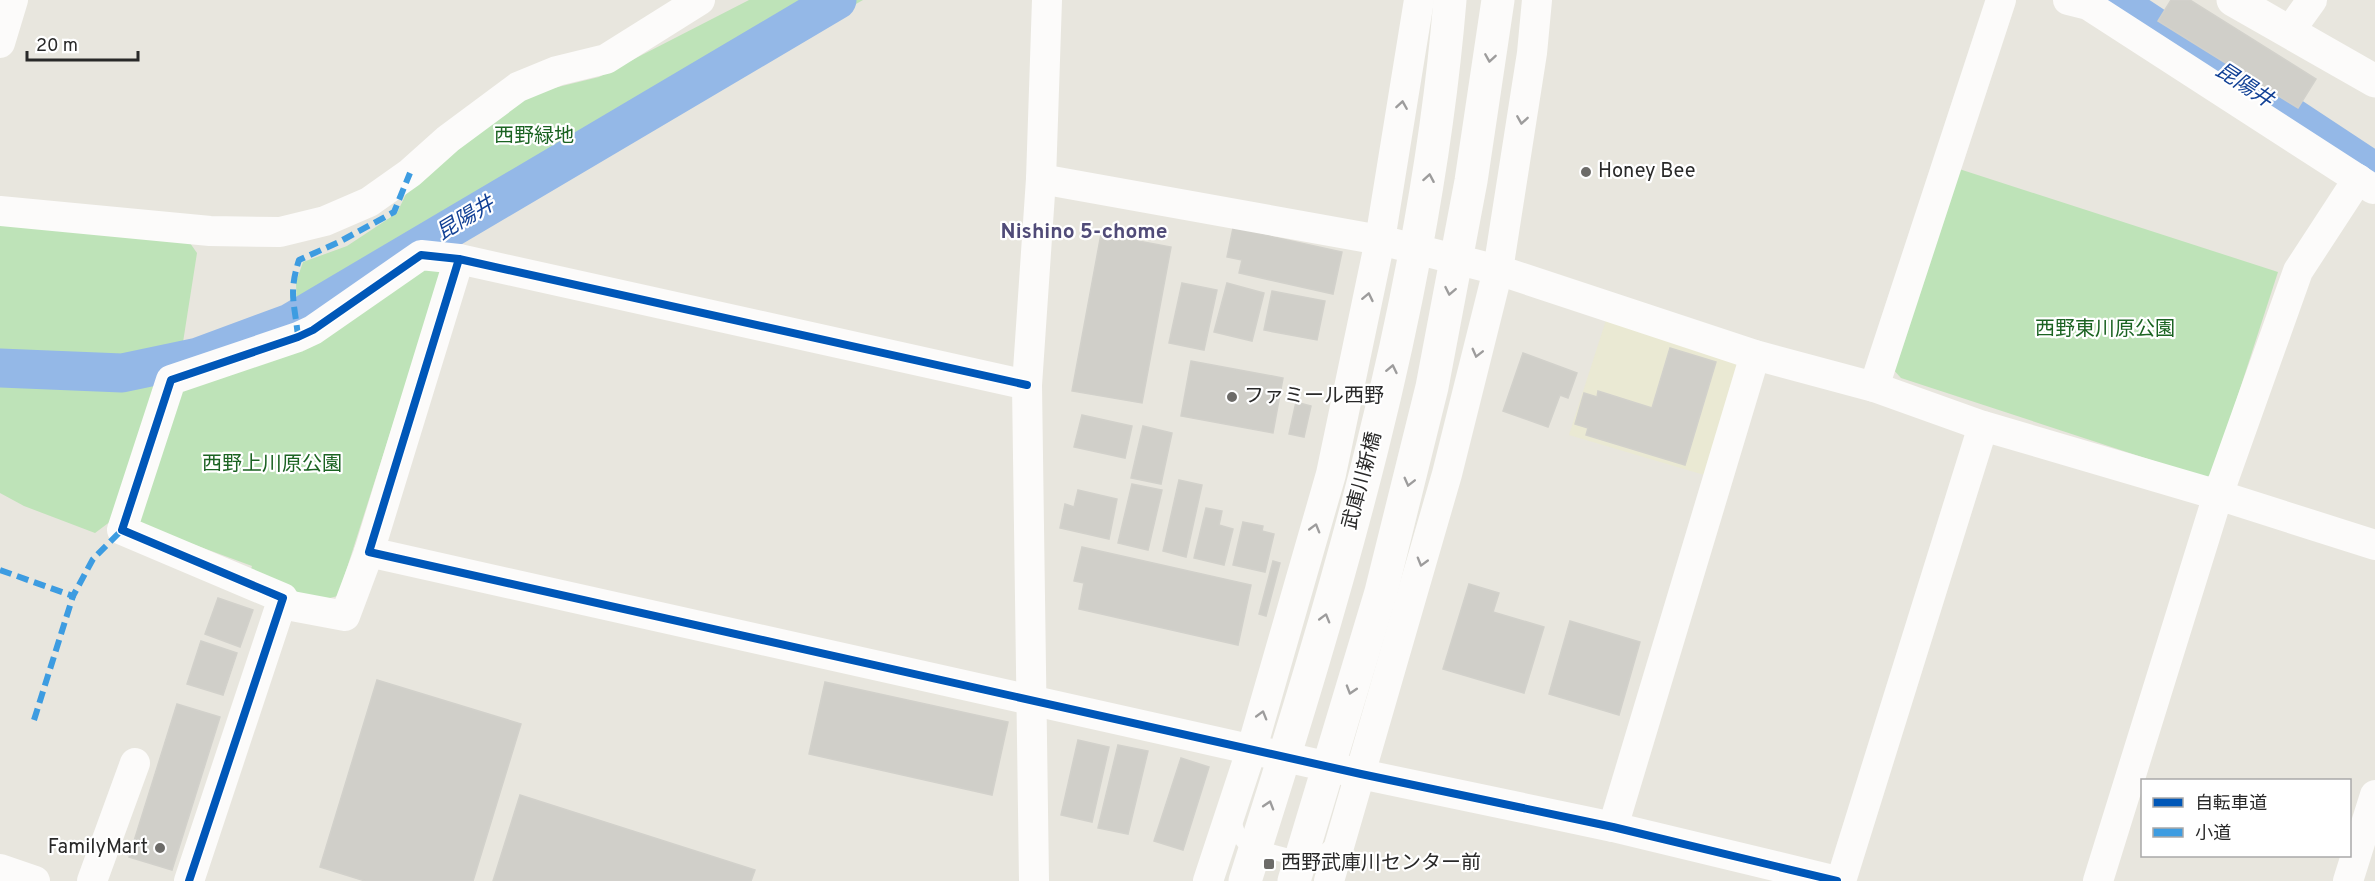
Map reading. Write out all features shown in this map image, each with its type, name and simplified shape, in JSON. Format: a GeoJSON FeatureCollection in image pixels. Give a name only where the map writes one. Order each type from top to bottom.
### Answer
{"type":"FeatureCollection","features":[{"type":"Feature","properties":{"kind":"street"},"geometry":{"type":"LineString","coordinates":[[0,211],[210,231],[280,232],[325,221],[369,202],[518,87],[557,71],[606,59],[700,0]]}},
{"type":"Feature","properties":{"kind":"street"},"geometry":{"type":"LineString","coordinates":[[1034,881],[1027,385],[1041,179],[1047,0]]}},
{"type":"Feature","properties":{"kind":"street"},"geometry":{"type":"LineString","coordinates":[[1208,881],[1252,748],[1331,474],[1380,240],[1419,0]]}},
{"type":"Feature","properties":{"kind":"street","name":"武庫川新橋"},"geometry":{"type":"LineString","coordinates":[[1245,881],[1345,552],[1387,389],[1414,269],[1434,146],[1450,0]]}},
{"type":"Feature","properties":{"kind":"street"},"geometry":{"type":"LineString","coordinates":[[1294,881],[1381,592],[1432,387],[1471,181],[1498,0]]}},
{"type":"Feature","properties":{"kind":"street"},"geometry":{"type":"LineString","coordinates":[[1329,881],[1448,474],[1498,270],[1532,52],[1537,0]]}},
{"type":"Feature","properties":{"kind":"street"},"geometry":{"type":"LineString","coordinates":[[1874,387],[2001,0]]}},
{"type":"Feature","properties":{"kind":"street"},"geometry":{"type":"LineString","coordinates":[[2068,0],[2088,5],[2366,184],[2298,271],[2218,495],[2098,881]]}},
{"type":"Feature","properties":{"kind":"street"},"geometry":{"type":"LineString","coordinates":[[2233,0],[2375,81]]}},
{"type":"Feature","properties":{"kind":"street"},"geometry":{"type":"LineString","coordinates":[[2289,32],[2312,0]]}},
{"type":"Feature","properties":{"kind":"street"},"geometry":{"type":"LineString","coordinates":[[1041,179],[1380,240],[1498,270],[1755,355],[1874,387],[1983,426],[2218,495],[2375,546]]}},
{"type":"Feature","properties":{"kind":"street"},"geometry":{"type":"LineString","coordinates":[[189,881],[283,598],[122,530],[171,380],[313,330],[421,255],[459,259],[1027,385]]}},
{"type":"Feature","properties":{"kind":"street"},"geometry":{"type":"LineString","coordinates":[[281,604],[345,616],[369,552],[459,259]]}},
{"type":"Feature","properties":{"kind":"street"},"geometry":{"type":"LineString","coordinates":[[1612,827],[1755,355]]}},
{"type":"Feature","properties":{"kind":"street"},"geometry":{"type":"LineString","coordinates":[[369,552],[1361,774],[1612,827],[1839,881],[1983,426]]}},
{"type":"Feature","properties":{"kind":"street"},"geometry":{"type":"LineString","coordinates":[[92,881],[135,763]]}},
{"type":"Feature","properties":{"kind":"street"},"geometry":{"type":"LineString","coordinates":[[2348,881],[2375,795]]}},
{"type":"Feature","properties":{"kind":"street"},"geometry":{"type":"LineString","coordinates":[[0,869],[35,881]]}},
{"type":"Feature","properties":{"kind":"lane"},"geometry":{"type":"LineString","coordinates":[[1232,811],[1235,826],[1243,842],[1303,860],[1316,857],[1331,848],[1346,825]]}},
{"type":"Feature","properties":{"kind":"shaded area"},"geometry":{"type":"Polygon","coordinates":[[[1606,320],[1732,359],[1744,377],[1711,477],[1569,435],[1606,320]]]}},
{"type":"Feature","properties":{"kind":"green space","name":"西野緑地"},"geometry":{"type":"Polygon","coordinates":[[[749,0],[863,0],[309,315],[297,314],[296,282],[303,262],[347,246],[397,213],[414,177],[513,98],[599,77],[749,0]]]}},
{"type":"Feature","properties":{"kind":"green space","name":"西野東川原公園"},"geometry":{"type":"Polygon","coordinates":[[[1953,167],[2278,272],[2213,472],[2206,478],[1901,378],[1891,367],[1953,167]]]}},
{"type":"Feature","properties":{"kind":"green space"},"geometry":{"type":"Polygon","coordinates":[[[0,221],[185,236],[197,253],[181,355],[120,368],[0,361],[0,221]]]}},
{"type":"Feature","properties":{"kind":"green space","name":"西野上川原公園"},"geometry":{"type":"Polygon","coordinates":[[[423,260],[442,271],[338,596],[304,604],[248,578],[252,566],[141,525],[137,512],[173,392],[423,260]]]}},
{"type":"Feature","properties":{"kind":"green space"},"geometry":{"type":"Polygon","coordinates":[[[161,369],[115,518],[95,533],[24,506],[0,493],[0,373],[114,380],[161,369]]]}},
{"type":"Feature","properties":{"kind":"building"},"geometry":{"type":"Polygon","coordinates":[[[2171,0],[2190,0],[2316,79],[2298,108],[2158,21],[2171,0]]]}},
{"type":"Feature","properties":{"kind":"building"},"geometry":{"type":"Polygon","coordinates":[[[1233,228],[1342,252],[1333,294],[1239,273],[1242,260],[1227,257],[1233,228]]]}},
{"type":"Feature","properties":{"kind":"building"},"geometry":{"type":"Polygon","coordinates":[[[1101,234],[1171,247],[1142,403],[1072,391],[1101,234]]]}},
{"type":"Feature","properties":{"kind":"building"},"geometry":{"type":"Polygon","coordinates":[[[1182,283],[1217,290],[1204,350],[1169,343],[1182,283]]]}},
{"type":"Feature","properties":{"kind":"building"},"geometry":{"type":"Polygon","coordinates":[[[1227,283],[1264,293],[1252,341],[1214,332],[1227,283]]]}},
{"type":"Feature","properties":{"kind":"building"},"geometry":{"type":"Polygon","coordinates":[[[1272,291],[1325,301],[1317,340],[1264,330],[1272,291]]]}},
{"type":"Feature","properties":{"kind":"building"},"geometry":{"type":"Polygon","coordinates":[[[1670,348],[1716,362],[1685,465],[1586,435],[1588,428],[1575,424],[1584,393],[1597,397],[1598,391],[1652,408],[1670,348]]]}},
{"type":"Feature","properties":{"kind":"building"},"geometry":{"type":"Polygon","coordinates":[[[1523,353],[1577,373],[1568,398],[1560,395],[1548,427],[1503,411],[1523,353]]]}},
{"type":"Feature","properties":{"kind":"building","name":"ファミール西野"},"geometry":{"type":"Polygon","coordinates":[[[1191,361],[1283,378],[1273,433],[1181,416],[1191,361]]]}},
{"type":"Feature","properties":{"kind":"building"},"geometry":{"type":"Polygon","coordinates":[[[1296,402],[1311,406],[1304,437],[1289,434],[1296,402]]]}},
{"type":"Feature","properties":{"kind":"building"},"geometry":{"type":"Polygon","coordinates":[[[1082,415],[1132,426],[1125,458],[1074,447],[1082,415]]]}},
{"type":"Feature","properties":{"kind":"building"},"geometry":{"type":"Polygon","coordinates":[[[1143,426],[1172,433],[1161,484],[1131,478],[1143,426]]]}},
{"type":"Feature","properties":{"kind":"building"},"geometry":{"type":"Polygon","coordinates":[[[1179,480],[1202,485],[1186,557],[1163,551],[1179,480]]]}},
{"type":"Feature","properties":{"kind":"building"},"geometry":{"type":"Polygon","coordinates":[[[1132,484],[1162,490],[1148,550],[1118,543],[1132,484]]]}},
{"type":"Feature","properties":{"kind":"building"},"geometry":{"type":"Polygon","coordinates":[[[1078,490],[1117,499],[1109,539],[1060,528],[1065,504],[1074,507],[1078,490]]]}},
{"type":"Feature","properties":{"kind":"building"},"geometry":{"type":"Polygon","coordinates":[[[1206,508],[1222,511],[1219,525],[1233,529],[1224,565],[1194,558],[1206,508]]]}},
{"type":"Feature","properties":{"kind":"building"},"geometry":{"type":"Polygon","coordinates":[[[1243,522],[1263,526],[1262,531],[1274,534],[1265,572],[1233,565],[1243,522]]]}},
{"type":"Feature","properties":{"kind":"building"},"geometry":{"type":"Polygon","coordinates":[[[1082,547],[1251,585],[1238,645],[1079,609],[1084,583],[1074,581],[1082,547]]]}},
{"type":"Feature","properties":{"kind":"building"},"geometry":{"type":"Polygon","coordinates":[[[1273,561],[1280,563],[1266,616],[1259,614],[1273,561]]]}},
{"type":"Feature","properties":{"kind":"building"},"geometry":{"type":"Polygon","coordinates":[[[1469,584],[1499,593],[1493,612],[1544,627],[1524,693],[1443,669],[1469,584]]]}},
{"type":"Feature","properties":{"kind":"building"},"geometry":{"type":"Polygon","coordinates":[[[218,598],[253,610],[240,647],[205,634],[218,598]]]}},
{"type":"Feature","properties":{"kind":"building"},"geometry":{"type":"Polygon","coordinates":[[[1570,621],[1640,642],[1619,715],[1549,694],[1570,621]]]}},
{"type":"Feature","properties":{"kind":"building"},"geometry":{"type":"Polygon","coordinates":[[[201,641],[237,653],[223,695],[187,684],[201,641]]]}},
{"type":"Feature","properties":{"kind":"building"},"geometry":{"type":"Polygon","coordinates":[[[377,680],[521,724],[473,881],[365,881],[320,867],[377,680]]]}},
{"type":"Feature","properties":{"kind":"building"},"geometry":{"type":"Polygon","coordinates":[[[825,682],[1008,722],[992,795],[809,754],[825,682]]]}},
{"type":"Feature","properties":{"kind":"building"},"geometry":{"type":"Polygon","coordinates":[[[177,704],[220,717],[172,870],[129,857],[177,704]]]}},
{"type":"Feature","properties":{"kind":"building"},"geometry":{"type":"Polygon","coordinates":[[[1078,740],[1109,747],[1092,822],[1061,815],[1078,740]]]}},
{"type":"Feature","properties":{"kind":"building"},"geometry":{"type":"Polygon","coordinates":[[[1118,745],[1148,751],[1128,834],[1098,828],[1118,745]]]}},
{"type":"Feature","properties":{"kind":"building"},"geometry":{"type":"Polygon","coordinates":[[[1181,758],[1209,767],[1183,850],[1154,841],[1181,758]]]}},
{"type":"Feature","properties":{"kind":"building"},"geometry":{"type":"Polygon","coordinates":[[[520,795],[755,870],[751,881],[493,881],[520,795]]]}},
{"type":"Feature","properties":{"kind":"waterway","name":"昆陽井"},"geometry":{"type":"LineString","coordinates":[[0,368],[122,373],[198,357],[290,323],[837,0]]}},
{"type":"Feature","properties":{"kind":"waterway","name":"昆陽井"},"geometry":{"type":"LineString","coordinates":[[2114,0],[2375,172]]}},
{"type":"Feature","properties":{"kind":"marked path"},"geometry":{"type":"LineString","coordinates":[[298,337],[293,291],[299,260],[339,242],[394,212],[410,173]]}},
{"type":"Feature","properties":{"kind":"marked path"},"geometry":{"type":"LineString","coordinates":[[0,570],[73,596],[93,559],[122,530]]}},
{"type":"Feature","properties":{"kind":"marked path"},"geometry":{"type":"LineString","coordinates":[[34,720],[73,596]]}},
{"type":"Feature","properties":{"kind":"cycle path"},"geometry":{"type":"LineString","coordinates":[[189,881],[283,598],[122,530],[171,380],[313,330],[421,255],[459,259],[1027,385]]}},
{"type":"Feature","properties":{"kind":"cycle path"},"geometry":{"type":"LineString","coordinates":[[459,259],[369,552],[1361,774],[1613,827],[1837,881]]}},
{"type":"Feature","properties":{"kind":"place","name":"Honey Bee"},"geometry":{"type":"Point","coordinates":[1586,172]}},
{"type":"Feature","properties":{"kind":"place","name":"ファミール西野"},"geometry":{"type":"Point","coordinates":[1232,397]}},
{"type":"Feature","properties":{"kind":"place","name":"FamilyMart"},"geometry":{"type":"Point","coordinates":[160,848]}},
{"type":"Feature","properties":{"kind":"place","name":"西野武庫川センター前"},"geometry":{"type":"Point","coordinates":[1269,864]}},
{"type":"Feature","properties":{"kind":"district","name":"Nishino 5-chome"},"geometry":{"type":"Point","coordinates":[1084,232]}}]}
